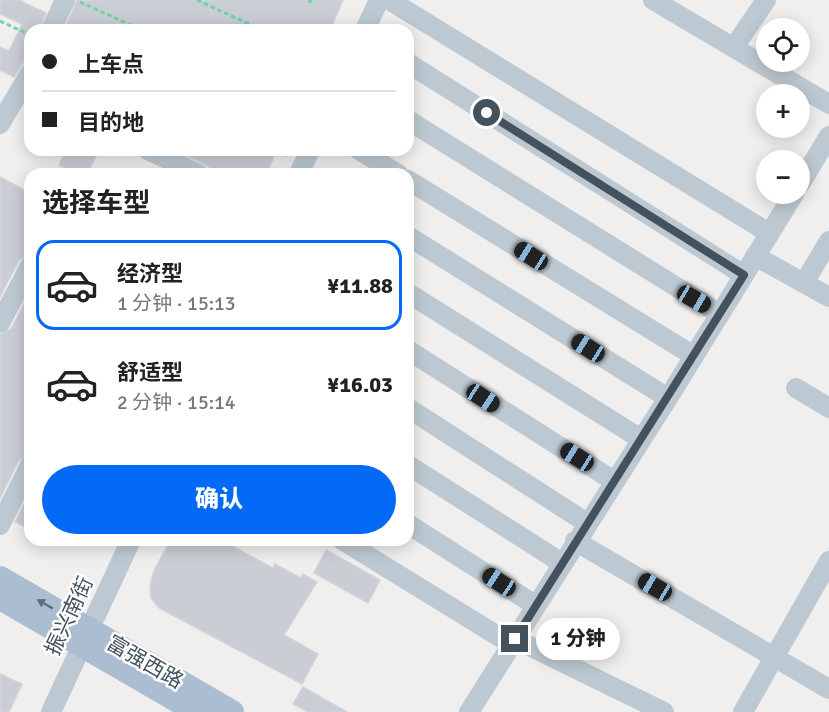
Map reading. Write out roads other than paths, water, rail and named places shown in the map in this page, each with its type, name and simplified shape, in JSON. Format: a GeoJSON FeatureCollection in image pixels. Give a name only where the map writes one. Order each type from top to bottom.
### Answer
{"type":"FeatureCollection","features":[{"type":"Feature","properties":{"kind":"main road"},"geometry":{"type":"LineString","coordinates":[[0,578],[86,638]]}},
{"type":"Feature","properties":{"kind":"main road"},"geometry":{"type":"LineString","coordinates":[[0,598],[86,638]]}},
{"type":"Feature","properties":{"kind":"main road","name":"富强西路"},"geometry":{"type":"LineString","coordinates":[[86,638],[197,712]]}},
{"type":"Feature","properties":{"kind":"main road","name":"富强西路"},"geometry":{"type":"LineString","coordinates":[[86,638],[232,712]]}},
{"type":"Feature","properties":{"kind":"street"},"geometry":{"type":"LineString","coordinates":[[54,24],[65,0]]}},
{"type":"Feature","properties":{"kind":"street"},"geometry":{"type":"LineString","coordinates":[[368,24],[379,0]]}},
{"type":"Feature","properties":{"kind":"street"},"geometry":{"type":"LineString","coordinates":[[389,0],[769,233]]}},
{"type":"Feature","properties":{"kind":"street"},"geometry":{"type":"LineString","coordinates":[[653,0],[829,104]]}},
{"type":"Feature","properties":{"kind":"street"},"geometry":{"type":"LineString","coordinates":[[734,47],[766,0]]}},
{"type":"Feature","properties":{"kind":"street"},"geometry":{"type":"LineString","coordinates":[[414,67],[744,275]]}},
{"type":"Feature","properties":{"kind":"street"},"geometry":{"type":"LineString","coordinates":[[0,124],[24,89]]}},
{"type":"Feature","properties":{"kind":"street"},"geometry":{"type":"LineString","coordinates":[[414,124],[720,314]]}},
{"type":"Feature","properties":{"kind":"street"},"geometry":{"type":"LineString","coordinates":[[810,167],[829,136]]}},
{"type":"Feature","properties":{"kind":"street"},"geometry":{"type":"LineString","coordinates":[[160,156],[186,168]]}},
{"type":"Feature","properties":{"kind":"street"},"geometry":{"type":"LineString","coordinates":[[368,156],[388,168]]}},
{"type":"Feature","properties":{"kind":"street"},"geometry":{"type":"LineString","coordinates":[[414,184],[694,356]]}},
{"type":"Feature","properties":{"kind":"street"},"geometry":{"type":"LineString","coordinates":[[469,712],[788,204]]}},
{"type":"Feature","properties":{"kind":"street"},"geometry":{"type":"LineString","coordinates":[[414,240],[668,398]]}},
{"type":"Feature","properties":{"kind":"street"},"geometry":{"type":"LineString","coordinates":[[804,283],[829,241]]}},
{"type":"Feature","properties":{"kind":"street"},"geometry":{"type":"LineString","coordinates":[[756,256],[829,297]]}},
{"type":"Feature","properties":{"kind":"street"},"geometry":{"type":"LineString","coordinates":[[0,323],[24,277]]}},
{"type":"Feature","properties":{"kind":"street"},"geometry":{"type":"LineString","coordinates":[[414,297],[641,439]]}},
{"type":"Feature","properties":{"kind":"street"},"geometry":{"type":"LineString","coordinates":[[414,354],[614,481]]}},
{"type":"Feature","properties":{"kind":"street"},"geometry":{"type":"LineString","coordinates":[[796,388],[829,408]]}},
{"type":"Feature","properties":{"kind":"street"},"geometry":{"type":"LineString","coordinates":[[414,412],[587,523]]}},
{"type":"Feature","properties":{"kind":"street"},"geometry":{"type":"LineString","coordinates":[[414,469],[562,563]]}},
{"type":"Feature","properties":{"kind":"street"},"geometry":{"type":"LineString","coordinates":[[0,525],[24,477]]}},
{"type":"Feature","properties":{"kind":"street"},"geometry":{"type":"LineString","coordinates":[[414,528],[535,605]]}},
{"type":"Feature","properties":{"kind":"street"},"geometry":{"type":"LineString","coordinates":[[575,541],[829,689]]}},
{"type":"Feature","properties":{"kind":"street","name":"振兴南街"},"geometry":{"type":"LineString","coordinates":[[51,712],[128,546]]}},
{"type":"Feature","properties":{"kind":"street"},"geometry":{"type":"LineString","coordinates":[[352,546],[513,641],[664,712]]}},
{"type":"Feature","properties":{"kind":"street"},"geometry":{"type":"LineString","coordinates":[[743,712],[829,561]]}}]}
